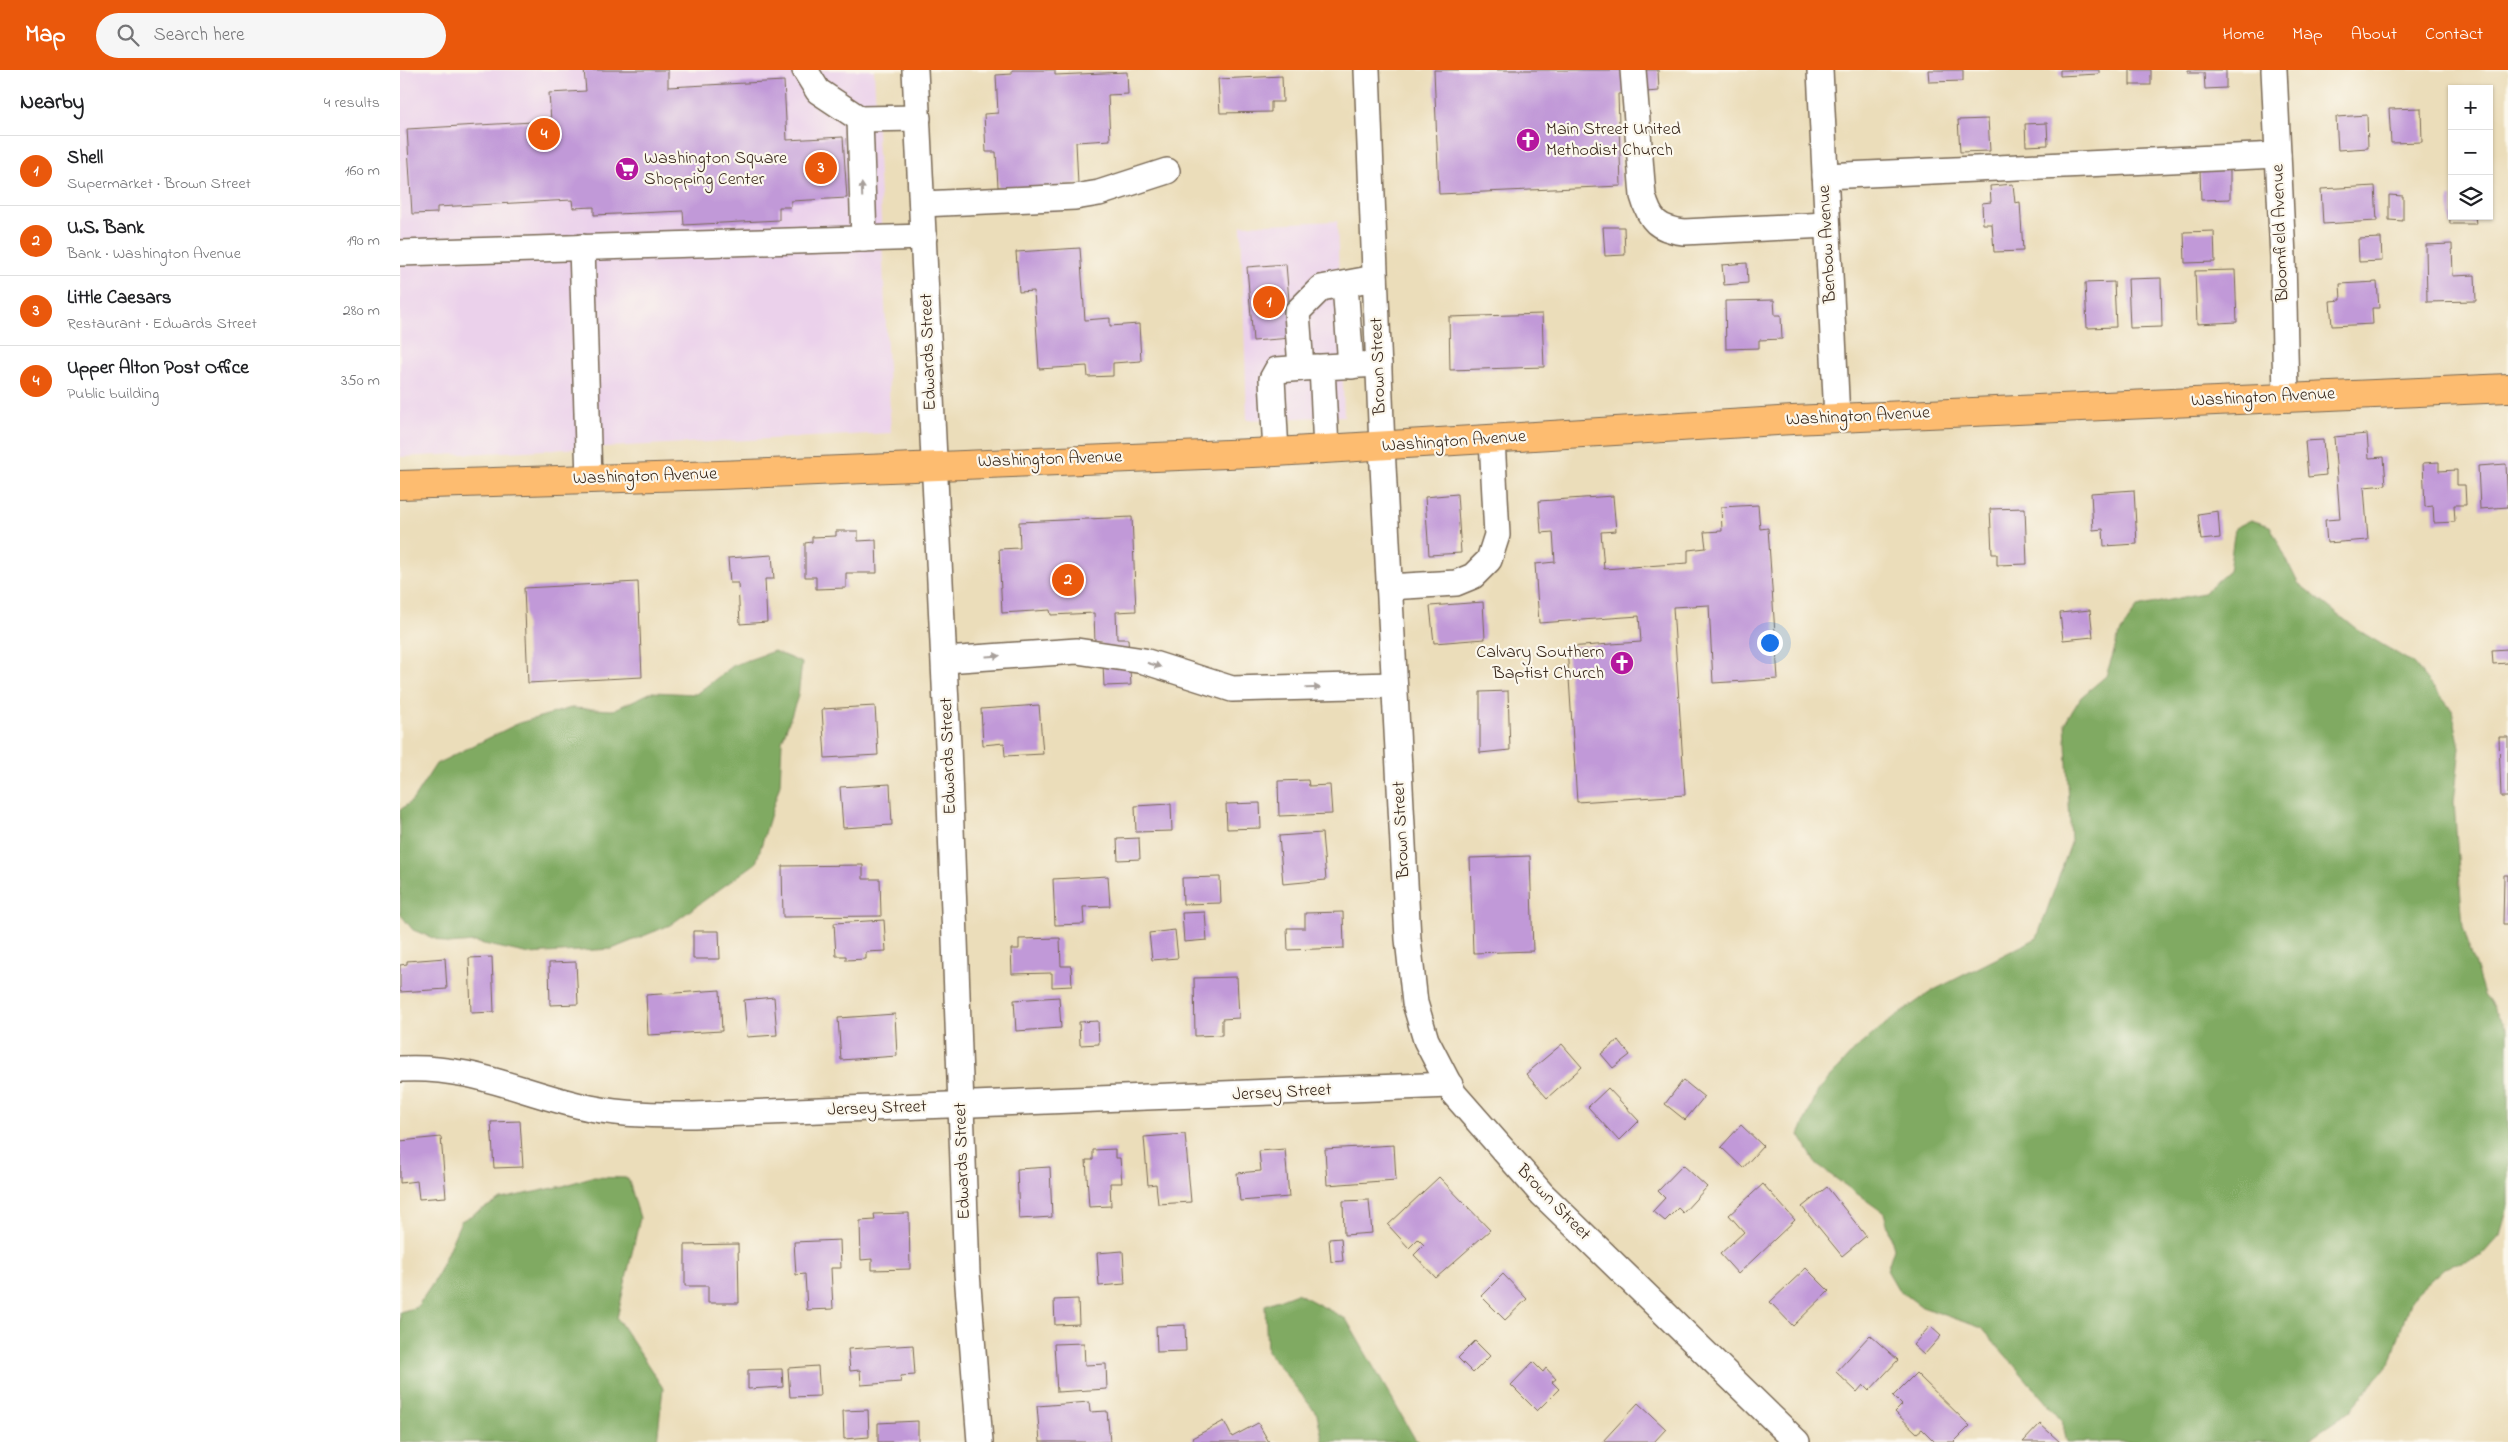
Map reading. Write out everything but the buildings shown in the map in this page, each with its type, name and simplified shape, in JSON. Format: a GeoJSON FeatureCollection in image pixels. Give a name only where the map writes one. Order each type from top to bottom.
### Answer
{"type":"FeatureCollection","features":[{"type":"Feature","properties":{"kind":"main road","name":"Washington Avenue"},"geometry":{"type":"LineString","coordinates":[[400,484],[588,479],[1276,452],[1837,418],[2508,388]]}},
{"type":"Feature","properties":{"kind":"street"},"geometry":{"type":"LineString","coordinates":[[805,70],[818,91],[860,119],[918,118]]}},
{"type":"Feature","properties":{"kind":"street","name":"Edwards Street"},"geometry":{"type":"LineString","coordinates":[[915,70],[945,660],[966,1273],[980,1442]]}},
{"type":"Feature","properties":{"kind":"street","name":"Brown Street"},"geometry":{"type":"LineString","coordinates":[[1367,70],[1382,447],[1408,940],[1415,1004],[1426,1040],[1454,1094],[1542,1194],[1797,1442]]}},
{"type":"Feature","properties":{"kind":"street"},"geometry":{"type":"LineString","coordinates":[[1633,70],[1643,196],[1646,206],[1658,225],[1666,230],[1684,232],[1826,225]]}},
{"type":"Feature","properties":{"kind":"street","name":"Benbow Avenue"},"geometry":{"type":"LineString","coordinates":[[1820,70],[1826,225],[1837,418]]}},
{"type":"Feature","properties":{"kind":"street","name":"Bloomfield Avenue"},"geometry":{"type":"LineString","coordinates":[[2274,70],[2286,397]]}},
{"type":"Feature","properties":{"kind":"street"},"geometry":{"type":"LineString","coordinates":[[860,119],[864,238]]}},
{"type":"Feature","properties":{"kind":"street"},"geometry":{"type":"LineString","coordinates":[[1825,176],[2278,155]]}},
{"type":"Feature","properties":{"kind":"street"},"geometry":{"type":"LineString","coordinates":[[922,204],[1100,193],[1166,171]]}},
{"type":"Feature","properties":{"kind":"street"},"geometry":{"type":"LineString","coordinates":[[400,253],[924,236]]}},
{"type":"Feature","properties":{"kind":"street"},"geometry":{"type":"LineString","coordinates":[[582,247],[588,479]]}},
{"type":"Feature","properties":{"kind":"street"},"geometry":{"type":"LineString","coordinates":[[1326,449],[1311,368],[1297,312],[1322,288],[1375,278]]}},
{"type":"Feature","properties":{"kind":"street"},"geometry":{"type":"LineString","coordinates":[[1345,284],[1351,366]]}},
{"type":"Feature","properties":{"kind":"street"},"geometry":{"type":"LineString","coordinates":[[1276,452],[1272,379],[1277,370],[1379,364]]}},
{"type":"Feature","properties":{"kind":"street"},"geometry":{"type":"LineString","coordinates":[[1389,587],[1456,583],[1472,576],[1489,560],[1497,535],[1492,439]]}},
{"type":"Feature","properties":{"kind":"street"},"geometry":{"type":"LineString","coordinates":[[945,660],[1077,652],[1144,661],[1232,689],[1394,685]]}},
{"type":"Feature","properties":{"kind":"street","name":"Jersey Street"},"geometry":{"type":"LineString","coordinates":[[400,1069],[442,1069],[483,1076],[590,1108],[631,1114],[694,1115],[961,1106],[1450,1085]]}},
{"type":"Feature","properties":{"kind":"shaded area"},"geometry":{"type":"Polygon","coordinates":[[[400,70],[874,70],[891,433],[400,457],[400,70]]]}},
{"type":"Feature","properties":{"kind":"shaded area"},"geometry":{"type":"Polygon","coordinates":[[[1337,221],[1344,416],[1247,420],[1241,225],[1337,221]]]}},
{"type":"Feature","properties":{"kind":"green space"},"geometry":{"type":"Polygon","coordinates":[[[2251,520],[2270,526],[2298,583],[2358,630],[2413,663],[2452,710],[2460,747],[2454,802],[2463,927],[2484,994],[2508,1030],[2508,1206],[2500,1235],[2481,1256],[2444,1268],[2411,1298],[2391,1361],[2350,1411],[2304,1442],[2067,1442],[2062,1421],[1982,1328],[1922,1307],[1898,1289],[1887,1270],[1894,1248],[1884,1213],[1817,1165],[1799,1135],[1818,1091],[1856,1048],[1893,1018],[1932,991],[2037,938],[2071,843],[2065,723],[2081,697],[2106,676],[2119,635],[2137,607],[2203,593],[2229,571],[2235,528],[2251,520]]]}},
{"type":"Feature","properties":{"kind":"green space"},"geometry":{"type":"Polygon","coordinates":[[[774,651],[802,663],[798,696],[782,741],[780,784],[756,863],[670,925],[612,949],[529,954],[475,942],[448,944],[413,930],[400,914],[400,810],[412,801],[436,764],[519,723],[571,708],[613,710],[652,692],[696,694],[734,665],[774,651]]]}},
{"type":"Feature","properties":{"kind":"green space"},"geometry":{"type":"Polygon","coordinates":[[[591,1177],[628,1178],[640,1218],[617,1318],[663,1388],[657,1442],[400,1442],[400,1312],[417,1307],[435,1280],[461,1221],[501,1199],[563,1186],[591,1177]]]}},
{"type":"Feature","properties":{"kind":"green space"},"geometry":{"type":"Polygon","coordinates":[[[1297,1293],[1346,1319],[1415,1439],[1420,1442],[1323,1442],[1317,1414],[1267,1351],[1265,1305],[1297,1293]]]}},
{"type":"Feature","properties":{"kind":"place","name":"Upper Alton Post Office"},"geometry":{"type":"Point","coordinates":[544,134]}},
{"type":"Feature","properties":{"kind":"place","name":"Main Street United Methodist Church"},"geometry":{"type":"Point","coordinates":[1528,140]}},
{"type":"Feature","properties":{"kind":"place","name":"Little Caesars"},"geometry":{"type":"Point","coordinates":[821,168]}},
{"type":"Feature","properties":{"kind":"place","name":"Washington Square Shopping Center"},"geometry":{"type":"Point","coordinates":[627,169]}},
{"type":"Feature","properties":{"kind":"place","name":"Shell"},"geometry":{"type":"Point","coordinates":[1269,302]}},
{"type":"Feature","properties":{"kind":"place","name":"U.S. Bank"},"geometry":{"type":"Point","coordinates":[1068,580]}},
{"type":"Feature","properties":{"kind":"place","name":"Calvary Southern Baptist Church"},"geometry":{"type":"Point","coordinates":[1622,663]}}]}
